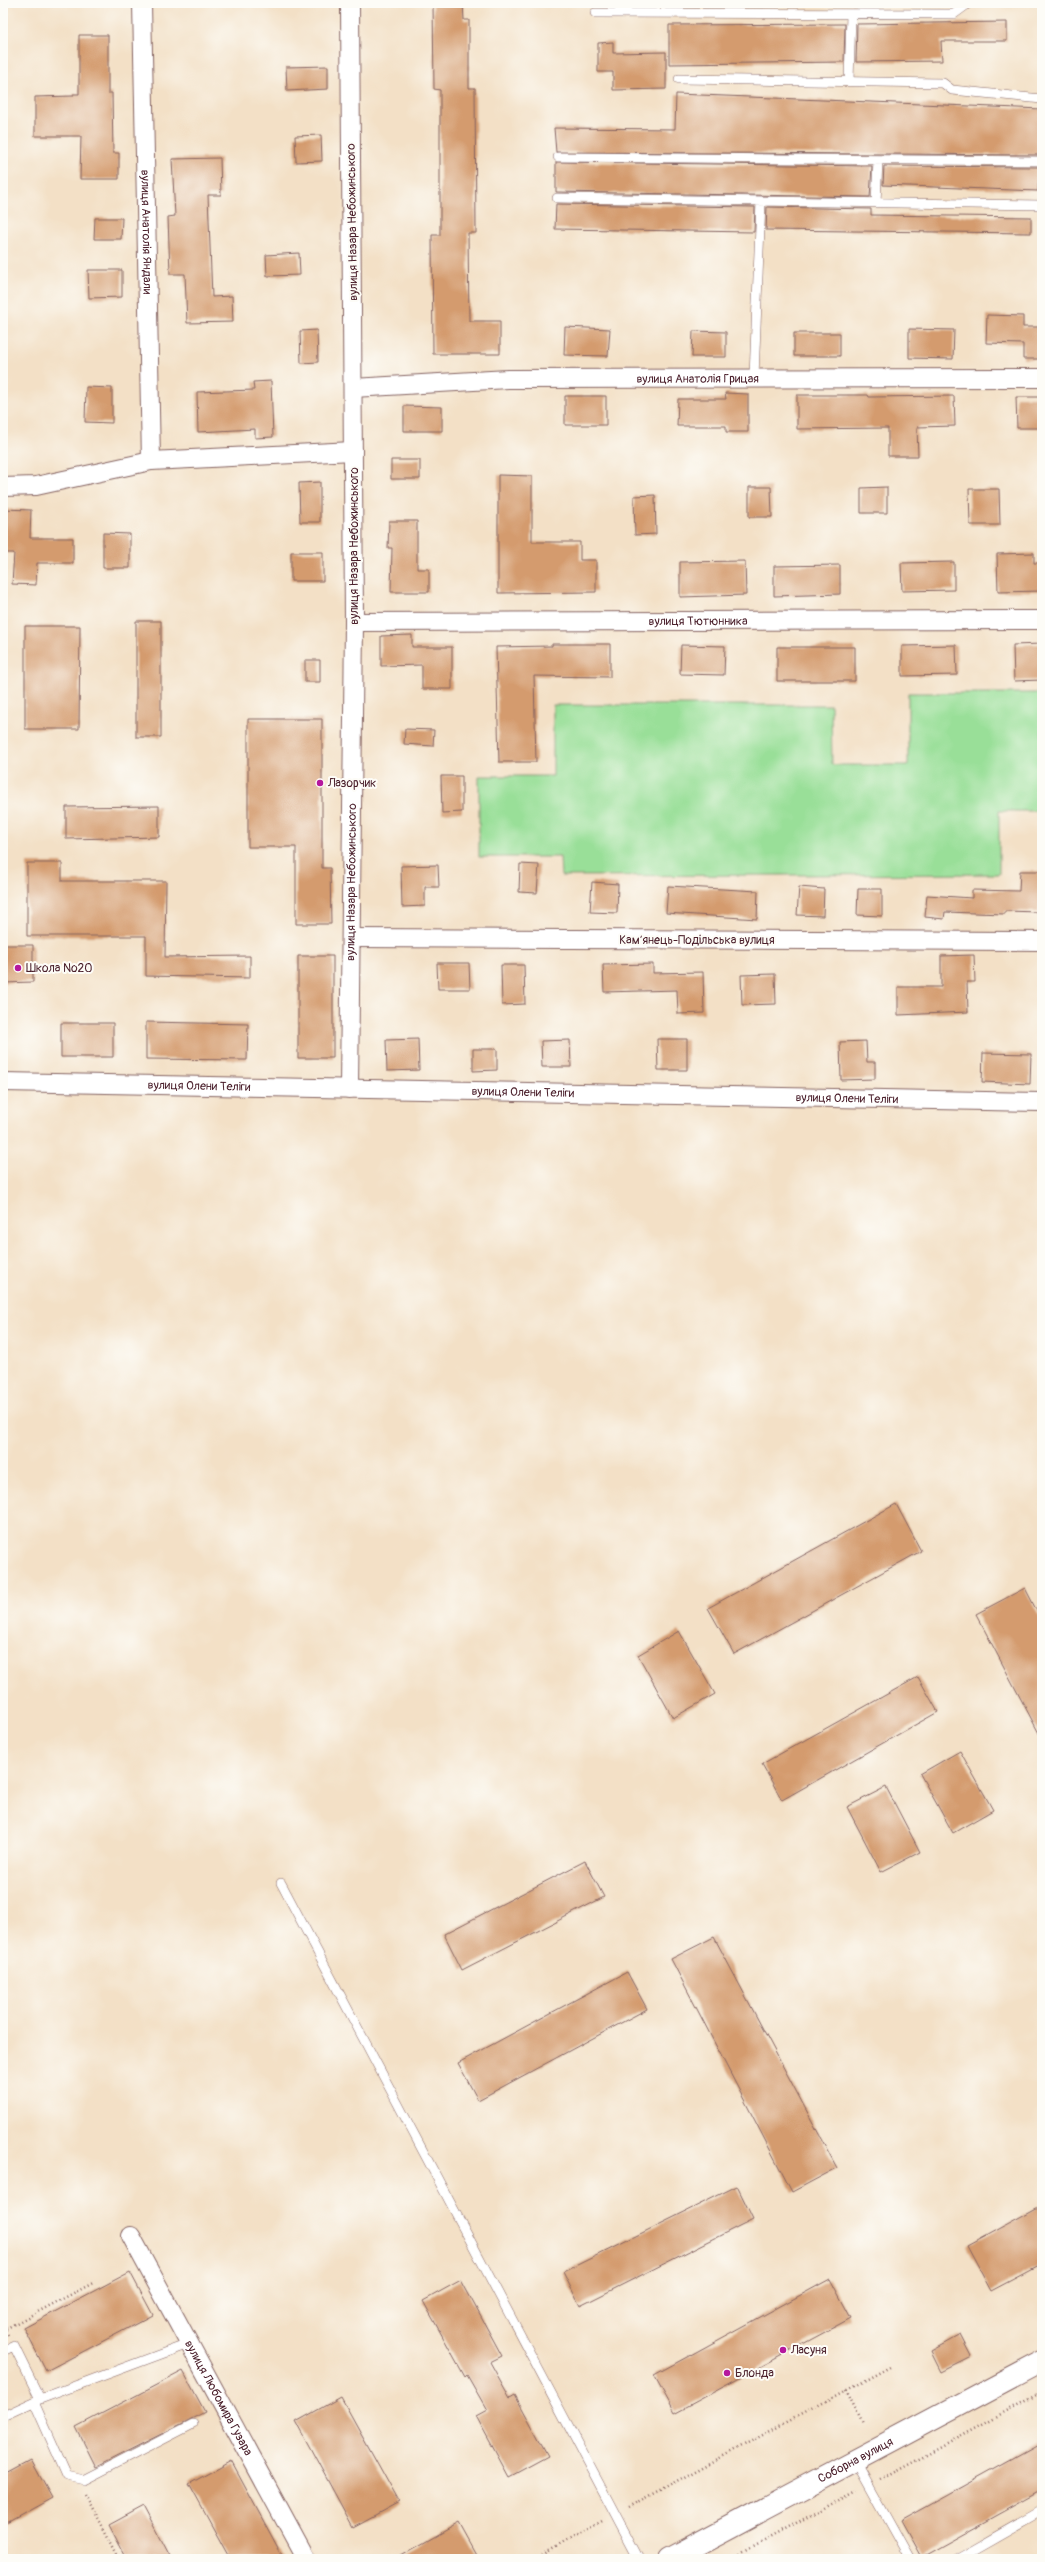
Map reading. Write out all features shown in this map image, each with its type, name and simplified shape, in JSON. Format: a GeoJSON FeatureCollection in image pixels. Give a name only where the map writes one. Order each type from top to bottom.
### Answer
{"type":"FeatureCollection","features":[{"type":"Feature","properties":{"kind":"main road","name":"Соборна вулиця"},"geometry":{"type":"LineString","coordinates":[[669,2559],[1042,2361]]}},
{"type":"Feature","properties":{"kind":"street","name":"вулиця Анатолія Яндали"},"geometry":{"type":"LineString","coordinates":[[142,3],[151,461]]}},
{"type":"Feature","properties":{"kind":"street","name":"вулиця Назара Небожинського"},"geometry":{"type":"LineString","coordinates":[[349,1089],[354,622],[350,3]]}},
{"type":"Feature","properties":{"kind":"street","name":"вулиця Анатолія Грицая"},"geometry":{"type":"LineString","coordinates":[[353,388],[508,379],[754,377],[1042,378]]}},
{"type":"Feature","properties":{"kind":"street"},"geometry":{"type":"LineString","coordinates":[[3,487],[36,486],[151,461],[353,451]]}},
{"type":"Feature","properties":{"kind":"street","name":"вулиця Тютюнника"},"geometry":{"type":"LineString","coordinates":[[354,622],[1042,620]]}},
{"type":"Feature","properties":{"kind":"street","name":"Камʼянець-Подільська вулиця"},"geometry":{"type":"LineString","coordinates":[[351,938],[1042,941]]}},
{"type":"Feature","properties":{"kind":"street","name":"вулиця Олени Теліги"},"geometry":{"type":"LineString","coordinates":[[3,1082],[1042,1102]]}},
{"type":"Feature","properties":{"kind":"street","name":"вулиця Любомира Гузара"},"geometry":{"type":"LineString","coordinates":[[131,2236],[191,2343],[306,2559]]}},
{"type":"Feature","properties":{"kind":"lane"},"geometry":{"type":"LineString","coordinates":[[595,13],[954,14],[969,3]]}},
{"type":"Feature","properties":{"kind":"lane"},"geometry":{"type":"LineString","coordinates":[[849,81],[851,14]]}},
{"type":"Feature","properties":{"kind":"lane"},"geometry":{"type":"LineString","coordinates":[[679,79],[943,83],[952,90],[1042,99]]}},
{"type":"Feature","properties":{"kind":"lane"},"geometry":{"type":"LineString","coordinates":[[558,157],[1042,161]]}},
{"type":"Feature","properties":{"kind":"lane"},"geometry":{"type":"LineString","coordinates":[[876,203],[878,160]]}},
{"type":"Feature","properties":{"kind":"lane"},"geometry":{"type":"LineString","coordinates":[[557,198],[1042,205]]}},
{"type":"Feature","properties":{"kind":"lane"},"geometry":{"type":"LineString","coordinates":[[754,377],[761,201]]}},
{"type":"Feature","properties":{"kind":"lane"},"geometry":{"type":"LineString","coordinates":[[280,1883],[639,2559]]}},
{"type":"Feature","properties":{"kind":"lane"},"geometry":{"type":"LineString","coordinates":[[3,2416],[37,2400],[191,2343]]}},
{"type":"Feature","properties":{"kind":"lane"},"geometry":{"type":"LineString","coordinates":[[3,2351],[14,2346],[67,2476],[84,2480],[193,2424]]}},
{"type":"Feature","properties":{"kind":"lane"},"geometry":{"type":"LineString","coordinates":[[855,2460],[910,2559]]}},
{"type":"Feature","properties":{"kind":"lane"},"geometry":{"type":"LineString","coordinates":[[956,2559],[1042,2510]]}},
{"type":"Feature","properties":{"kind":"path"},"geometry":{"type":"LineString","coordinates":[[14,2346],[5,2329],[94,2283]]}},
{"type":"Feature","properties":{"kind":"path"},"geometry":{"type":"LineString","coordinates":[[535,2559],[615,2514],[890,2366]]}},
{"type":"Feature","properties":{"kind":"path"},"geometry":{"type":"LineString","coordinates":[[846,2390],[863,2424]]}},
{"type":"Feature","properties":{"kind":"path"},"geometry":{"type":"LineString","coordinates":[[729,2559],[1042,2392]]}},
{"type":"Feature","properties":{"kind":"path"},"geometry":{"type":"LineString","coordinates":[[84,2480],[83,2490],[119,2559]]}},
{"type":"Feature","properties":{"kind":"green space"},"geometry":{"type":"Polygon","coordinates":[[[908,693],[1042,693],[1042,811],[999,811],[999,874],[561,876],[560,857],[479,857],[479,776],[553,776],[553,705],[831,705],[832,765],[908,765],[908,693]]]}},
{"type":"Feature","properties":{"kind":"building"},"geometry":{"type":"Polygon","coordinates":[[[433,3],[463,3],[464,20],[469,20],[469,88],[475,88],[476,233],[468,233],[469,321],[500,321],[500,354],[433,354],[432,235],[440,235],[440,90],[434,89],[433,3]]]}},
{"type":"Feature","properties":{"kind":"building"},"geometry":{"type":"Polygon","coordinates":[[[1007,22],[1007,41],[941,41],[942,61],[856,62],[857,24],[1007,22]]]}},
{"type":"Feature","properties":{"kind":"building"},"geometry":{"type":"Polygon","coordinates":[[[845,24],[844,62],[669,64],[669,25],[845,24]]]}},
{"type":"Feature","properties":{"kind":"building"},"geometry":{"type":"Polygon","coordinates":[[[79,35],[108,35],[108,93],[112,93],[113,153],[119,153],[119,179],[80,179],[81,136],[35,136],[35,97],[73,96],[73,94],[79,94],[79,35]]]}},
{"type":"Feature","properties":{"kind":"building"},"geometry":{"type":"Polygon","coordinates":[[[613,42],[613,53],[666,52],[666,89],[613,90],[613,72],[598,72],[598,43],[613,42]]]}},
{"type":"Feature","properties":{"kind":"building"},"geometry":{"type":"Polygon","coordinates":[[[328,66],[328,89],[287,91],[286,67],[328,66]]]}},
{"type":"Feature","properties":{"kind":"building"},"geometry":{"type":"Polygon","coordinates":[[[676,94],[1042,109],[1042,150],[1040,150],[1040,155],[556,152],[554,128],[675,129],[676,94]]]}},
{"type":"Feature","properties":{"kind":"building"},"geometry":{"type":"Polygon","coordinates":[[[321,135],[322,161],[296,162],[295,136],[321,135]]]}},
{"type":"Feature","properties":{"kind":"building"},"geometry":{"type":"Polygon","coordinates":[[[220,158],[221,195],[208,195],[212,297],[232,296],[233,322],[187,323],[185,274],[170,274],[168,217],[175,216],[172,159],[220,158]]]}},
{"type":"Feature","properties":{"kind":"building"},"geometry":{"type":"Polygon","coordinates":[[[556,162],[872,166],[870,197],[556,192],[556,162]]]}},
{"type":"Feature","properties":{"kind":"building"},"geometry":{"type":"Polygon","coordinates":[[[884,166],[1039,167],[1038,191],[883,185],[884,166]]]}},
{"type":"Feature","properties":{"kind":"building"},"geometry":{"type":"Polygon","coordinates":[[[556,204],[755,207],[754,232],[555,229],[556,204]]]}},
{"type":"Feature","properties":{"kind":"building"},"geometry":{"type":"Polygon","coordinates":[[[767,207],[871,209],[871,215],[1031,217],[1031,233],[766,230],[767,207]]]}},
{"type":"Feature","properties":{"kind":"building"},"geometry":{"type":"Polygon","coordinates":[[[95,218],[122,218],[121,239],[94,239],[95,218]]]}},
{"type":"Feature","properties":{"kind":"building"},"geometry":{"type":"Polygon","coordinates":[[[299,253],[300,275],[267,276],[266,255],[299,253]]]}},
{"type":"Feature","properties":{"kind":"building"},"geometry":{"type":"Polygon","coordinates":[[[88,270],[122,270],[122,297],[89,298],[88,270]]]}},
{"type":"Feature","properties":{"kind":"building"},"geometry":{"type":"Polygon","coordinates":[[[987,315],[1023,316],[1023,327],[1042,327],[1042,359],[1023,359],[1023,344],[986,343],[987,315]]]}},
{"type":"Feature","properties":{"kind":"building"},"geometry":{"type":"Polygon","coordinates":[[[565,327],[610,329],[608,356],[564,355],[565,327]]]}},
{"type":"Feature","properties":{"kind":"building"},"geometry":{"type":"Polygon","coordinates":[[[909,329],[954,330],[953,359],[909,358],[909,329]]]}},
{"type":"Feature","properties":{"kind":"building"},"geometry":{"type":"Polygon","coordinates":[[[317,330],[318,362],[301,363],[300,331],[317,330]]]}},
{"type":"Feature","properties":{"kind":"building"},"geometry":{"type":"Polygon","coordinates":[[[693,331],[726,332],[726,357],[692,357],[693,331]]]}},
{"type":"Feature","properties":{"kind":"building"},"geometry":{"type":"Polygon","coordinates":[[[794,333],[840,333],[840,356],[794,356],[794,333]]]}},
{"type":"Feature","properties":{"kind":"building"},"geometry":{"type":"Polygon","coordinates":[[[271,381],[273,437],[255,438],[255,429],[198,432],[197,392],[254,390],[253,382],[271,381]]]}},
{"type":"Feature","properties":{"kind":"building"},"geometry":{"type":"Polygon","coordinates":[[[86,387],[112,388],[112,423],[85,422],[86,387]]]}},
{"type":"Feature","properties":{"kind":"building"},"geometry":{"type":"Polygon","coordinates":[[[725,393],[748,394],[748,432],[726,432],[726,426],[677,426],[678,399],[726,399],[725,393]]]}},
{"type":"Feature","properties":{"kind":"building"},"geometry":{"type":"Polygon","coordinates":[[[797,395],[868,395],[869,397],[954,396],[955,426],[917,427],[918,456],[888,456],[888,428],[797,429],[797,395]]]}},
{"type":"Feature","properties":{"kind":"building"},"geometry":{"type":"Polygon","coordinates":[[[565,396],[606,396],[606,425],[565,425],[565,396]]]}},
{"type":"Feature","properties":{"kind":"building"},"geometry":{"type":"Polygon","coordinates":[[[1016,397],[1042,397],[1042,428],[1017,428],[1016,397]]]}},
{"type":"Feature","properties":{"kind":"building"},"geometry":{"type":"Polygon","coordinates":[[[404,406],[442,407],[442,431],[404,431],[404,406]]]}},
{"type":"Feature","properties":{"kind":"building"},"geometry":{"type":"Polygon","coordinates":[[[391,460],[420,460],[420,479],[391,479],[391,460]]]}},
{"type":"Feature","properties":{"kind":"building"},"geometry":{"type":"Polygon","coordinates":[[[498,475],[532,476],[532,542],[580,542],[580,560],[596,560],[596,592],[498,593],[498,475]]]}},
{"type":"Feature","properties":{"kind":"building"},"geometry":{"type":"Polygon","coordinates":[[[320,482],[320,522],[300,522],[299,483],[320,482]]]}},
{"type":"Feature","properties":{"kind":"building"},"geometry":{"type":"Polygon","coordinates":[[[749,487],[771,487],[772,517],[749,517],[749,487]]]}},
{"type":"Feature","properties":{"kind":"building"},"geometry":{"type":"Polygon","coordinates":[[[887,487],[887,513],[861,513],[861,488],[887,487]]]}},
{"type":"Feature","properties":{"kind":"building"},"geometry":{"type":"Polygon","coordinates":[[[969,489],[999,489],[1000,525],[970,525],[969,489]]]}},
{"type":"Feature","properties":{"kind":"building"},"geometry":{"type":"Polygon","coordinates":[[[655,495],[656,534],[635,535],[634,496],[655,495]]]}},
{"type":"Feature","properties":{"kind":"building"},"geometry":{"type":"Polygon","coordinates":[[[3,509],[31,510],[30,538],[73,538],[73,563],[37,563],[36,585],[12,584],[14,553],[3,553],[3,509]]]}},
{"type":"Feature","properties":{"kind":"building"},"geometry":{"type":"Polygon","coordinates":[[[389,521],[417,521],[417,569],[429,569],[429,592],[391,592],[392,548],[388,548],[389,521]]]}},
{"type":"Feature","properties":{"kind":"building"},"geometry":{"type":"Polygon","coordinates":[[[103,533],[130,534],[130,568],[103,568],[103,533]]]}},
{"type":"Feature","properties":{"kind":"building"},"geometry":{"type":"Polygon","coordinates":[[[291,552],[323,552],[323,581],[291,581],[291,552]]]}},
{"type":"Feature","properties":{"kind":"building"},"geometry":{"type":"Polygon","coordinates":[[[1034,553],[1034,563],[1042,563],[1042,591],[998,592],[997,554],[1034,553]]]}},
{"type":"Feature","properties":{"kind":"building"},"geometry":{"type":"Polygon","coordinates":[[[745,561],[746,595],[680,597],[680,562],[745,561]]]}},
{"type":"Feature","properties":{"kind":"building"},"geometry":{"type":"Polygon","coordinates":[[[954,562],[954,590],[902,591],[901,563],[954,562]]]}},
{"type":"Feature","properties":{"kind":"building"},"geometry":{"type":"Polygon","coordinates":[[[840,565],[840,594],[774,596],[774,566],[840,565]]]}},
{"type":"Feature","properties":{"kind":"building"},"geometry":{"type":"Polygon","coordinates":[[[136,621],[161,621],[161,737],[136,737],[136,621]]]}},
{"type":"Feature","properties":{"kind":"building"},"geometry":{"type":"Polygon","coordinates":[[[25,626],[80,626],[79,729],[25,729],[25,626]]]}},
{"type":"Feature","properties":{"kind":"building"},"geometry":{"type":"Polygon","coordinates":[[[412,635],[412,647],[452,647],[452,689],[422,689],[422,665],[381,666],[381,636],[412,635]]]}},
{"type":"Feature","properties":{"kind":"building"},"geometry":{"type":"Polygon","coordinates":[[[552,644],[610,644],[610,677],[534,676],[536,762],[499,762],[496,647],[552,646],[552,644]]]}},
{"type":"Feature","properties":{"kind":"building"},"geometry":{"type":"Polygon","coordinates":[[[1042,644],[1042,680],[1014,681],[1013,645],[1042,644]]]}},
{"type":"Feature","properties":{"kind":"building"},"geometry":{"type":"Polygon","coordinates":[[[681,645],[725,646],[724,675],[680,674],[681,645]]]}},
{"type":"Feature","properties":{"kind":"building"},"geometry":{"type":"Polygon","coordinates":[[[956,645],[957,675],[902,676],[902,646],[956,645]]]}},
{"type":"Feature","properties":{"kind":"building"},"geometry":{"type":"Polygon","coordinates":[[[777,647],[855,647],[855,681],[777,681],[777,647]]]}},
{"type":"Feature","properties":{"kind":"building"},"geometry":{"type":"Polygon","coordinates":[[[305,660],[320,660],[320,682],[305,682],[305,660]]]}},
{"type":"Feature","properties":{"kind":"building"},"geometry":{"type":"Polygon","coordinates":[[[248,719],[322,719],[322,868],[330,868],[331,924],[296,924],[296,847],[248,847],[248,719]]]}},
{"type":"Feature","properties":{"kind":"building"},"geometry":{"type":"Polygon","coordinates":[[[405,729],[434,730],[433,746],[404,744],[405,729]]]}},
{"type":"Feature","properties":{"kind":"building"},"geometry":{"type":"Polygon","coordinates":[[[441,776],[462,776],[462,812],[442,813],[441,776]]]}},
{"type":"Feature","properties":{"kind":"building"},"geometry":{"type":"Polygon","coordinates":[[[159,806],[159,837],[66,839],[66,807],[159,806]]]}},
{"type":"Feature","properties":{"kind":"building"},"geometry":{"type":"Polygon","coordinates":[[[27,863],[62,863],[62,881],[166,881],[165,957],[250,956],[250,978],[146,976],[146,936],[27,936],[27,863]]]}},
{"type":"Feature","properties":{"kind":"building"},"geometry":{"type":"Polygon","coordinates":[[[520,864],[539,865],[537,893],[519,892],[520,864]]]}},
{"type":"Feature","properties":{"kind":"building"},"geometry":{"type":"Polygon","coordinates":[[[438,865],[439,887],[425,887],[425,906],[402,907],[401,866],[438,865]]]}},
{"type":"Feature","properties":{"kind":"building"},"geometry":{"type":"Polygon","coordinates":[[[1020,871],[1042,871],[1042,906],[1039,906],[1039,912],[1005,911],[1005,914],[945,912],[944,919],[925,917],[927,895],[972,898],[972,890],[1019,891],[1020,871]]]}},
{"type":"Feature","properties":{"kind":"building"},"geometry":{"type":"Polygon","coordinates":[[[592,882],[618,884],[617,913],[590,912],[592,882]]]}},
{"type":"Feature","properties":{"kind":"building"},"geometry":{"type":"Polygon","coordinates":[[[668,886],[758,891],[757,919],[666,913],[668,886]]]}},
{"type":"Feature","properties":{"kind":"building"},"geometry":{"type":"Polygon","coordinates":[[[799,887],[824,889],[823,916],[797,915],[799,887]]]}},
{"type":"Feature","properties":{"kind":"building"},"geometry":{"type":"Polygon","coordinates":[[[858,889],[882,889],[882,916],[857,915],[858,889]]]}},
{"type":"Feature","properties":{"kind":"building","name":"Школа №20"},"geometry":{"type":"Polygon","coordinates":[[[3,945],[33,945],[33,982],[3,983],[3,945]]]}},
{"type":"Feature","properties":{"kind":"building"},"geometry":{"type":"Polygon","coordinates":[[[974,955],[975,982],[967,982],[968,1012],[898,1015],[898,987],[941,987],[941,956],[974,955]]]}},
{"type":"Feature","properties":{"kind":"building"},"geometry":{"type":"Polygon","coordinates":[[[298,956],[333,956],[333,1058],[298,1058],[298,956]]]}},
{"type":"Feature","properties":{"kind":"building"},"geometry":{"type":"Polygon","coordinates":[[[437,963],[469,963],[470,989],[438,989],[437,963]]]}},
{"type":"Feature","properties":{"kind":"building"},"geometry":{"type":"Polygon","coordinates":[[[653,964],[653,973],[703,972],[704,1013],[678,1014],[677,990],[604,992],[603,965],[653,964]]]}},
{"type":"Feature","properties":{"kind":"building"},"geometry":{"type":"Polygon","coordinates":[[[501,965],[524,965],[525,1004],[502,1005],[501,965]]]}},
{"type":"Feature","properties":{"kind":"building"},"geometry":{"type":"Polygon","coordinates":[[[775,974],[776,1004],[742,1005],[741,975],[775,974]]]}},
{"type":"Feature","properties":{"kind":"building"},"geometry":{"type":"Polygon","coordinates":[[[146,1022],[248,1024],[247,1060],[146,1059],[146,1022]]]}},
{"type":"Feature","properties":{"kind":"building"},"geometry":{"type":"Polygon","coordinates":[[[61,1023],[113,1023],[113,1057],[61,1057],[61,1023]]]}},
{"type":"Feature","properties":{"kind":"building"},"geometry":{"type":"Polygon","coordinates":[[[418,1039],[419,1070],[387,1071],[386,1040],[418,1039]]]}},
{"type":"Feature","properties":{"kind":"building"},"geometry":{"type":"Polygon","coordinates":[[[657,1039],[687,1039],[687,1070],[658,1070],[657,1039]]]}},
{"type":"Feature","properties":{"kind":"building"},"geometry":{"type":"Polygon","coordinates":[[[570,1040],[571,1067],[542,1067],[541,1041],[570,1040]]]}},
{"type":"Feature","properties":{"kind":"building"},"geometry":{"type":"Polygon","coordinates":[[[866,1041],[867,1062],[875,1062],[875,1079],[841,1080],[840,1042],[866,1041]]]}},
{"type":"Feature","properties":{"kind":"building"},"geometry":{"type":"Polygon","coordinates":[[[473,1049],[497,1049],[497,1070],[473,1071],[473,1049]]]}},
{"type":"Feature","properties":{"kind":"building"},"geometry":{"type":"Polygon","coordinates":[[[983,1053],[1031,1054],[1030,1084],[982,1082],[983,1053]]]}},
{"type":"Feature","properties":{"kind":"building"},"geometry":{"type":"Polygon","coordinates":[[[896,1504],[921,1551],[734,1654],[708,1608],[896,1504]]]}},
{"type":"Feature","properties":{"kind":"building"},"geometry":{"type":"Polygon","coordinates":[[[1025,1588],[1042,1621],[1042,1739],[976,1614],[1025,1588]]]}},
{"type":"Feature","properties":{"kind":"building"},"geometry":{"type":"Polygon","coordinates":[[[679,1631],[715,1694],[673,1718],[638,1655],[679,1631]]]}},
{"type":"Feature","properties":{"kind":"building"},"geometry":{"type":"Polygon","coordinates":[[[918,1677],[938,1712],[782,1800],[762,1764],[918,1677]]]}},
{"type":"Feature","properties":{"kind":"building"},"geometry":{"type":"Polygon","coordinates":[[[960,1751],[993,1810],[953,1833],[920,1774],[960,1751]]]}},
{"type":"Feature","properties":{"kind":"building"},"geometry":{"type":"Polygon","coordinates":[[[886,1787],[920,1852],[881,1872],[847,1807],[886,1787]]]}},
{"type":"Feature","properties":{"kind":"building"},"geometry":{"type":"Polygon","coordinates":[[[585,1861],[604,1897],[462,1970],[444,1934],[585,1861]]]}},
{"type":"Feature","properties":{"kind":"building"},"geometry":{"type":"Polygon","coordinates":[[[714,1937],[837,2168],[792,2192],[671,1959],[714,1937]]]}},
{"type":"Feature","properties":{"kind":"building"},"geometry":{"type":"Polygon","coordinates":[[[627,1972],[647,2009],[478,2100],[458,2063],[627,1972]]]}},
{"type":"Feature","properties":{"kind":"building"},"geometry":{"type":"Polygon","coordinates":[[[737,2186],[753,2219],[580,2306],[563,2272],[737,2186]]]}},
{"type":"Feature","properties":{"kind":"building"},"geometry":{"type":"Polygon","coordinates":[[[1042,2205],[1042,2264],[991,2291],[967,2246],[1042,2205]]]}},
{"type":"Feature","properties":{"kind":"building"},"geometry":{"type":"Polygon","coordinates":[[[130,2272],[153,2315],[46,2371],[24,2328],[130,2272]]]}},
{"type":"Feature","properties":{"kind":"building"},"geometry":{"type":"Polygon","coordinates":[[[830,2279],[851,2318],[675,2413],[654,2375],[830,2279]]]}},
{"type":"Feature","properties":{"kind":"building"},"geometry":{"type":"Polygon","coordinates":[[[461,2280],[502,2356],[490,2362],[510,2398],[515,2395],[548,2456],[509,2477],[476,2416],[487,2410],[467,2375],[465,2377],[423,2301],[461,2280]]]}},
{"type":"Feature","properties":{"kind":"building"},"geometry":{"type":"Polygon","coordinates":[[[960,2335],[971,2356],[941,2371],[931,2351],[960,2335]]]}},
{"type":"Feature","properties":{"kind":"building"},"geometry":{"type":"Polygon","coordinates":[[[183,2371],[205,2412],[96,2467],[76,2427],[183,2371]]]}},
{"type":"Feature","properties":{"kind":"building"},"geometry":{"type":"Polygon","coordinates":[[[341,2397],[399,2502],[353,2527],[296,2422],[341,2397]]]}},
{"type":"Feature","properties":{"kind":"building"},"geometry":{"type":"Polygon","coordinates":[[[1042,2443],[1042,2490],[921,2557],[901,2521],[1042,2443]]]}},
{"type":"Feature","properties":{"kind":"building"},"geometry":{"type":"Polygon","coordinates":[[[31,2460],[52,2498],[3,2525],[3,2475],[31,2460]]]}},
{"type":"Feature","properties":{"kind":"building"},"geometry":{"type":"Polygon","coordinates":[[[231,2461],[284,2559],[230,2559],[189,2484],[231,2461]]]}},
{"type":"Feature","properties":{"kind":"building"},"geometry":{"type":"Polygon","coordinates":[[[144,2506],[172,2559],[127,2559],[109,2525],[144,2506]]]}},
{"type":"Feature","properties":{"kind":"building"},"geometry":{"type":"Polygon","coordinates":[[[458,2523],[478,2559],[394,2559],[458,2523]]]}},
{"type":"Feature","properties":{"kind":"place","name":"Лазорчик"},"geometry":{"type":"Point","coordinates":[320,783]}},
{"type":"Feature","properties":{"kind":"place","name":"Школа №20"},"geometry":{"type":"Point","coordinates":[18,968]}},
{"type":"Feature","properties":{"kind":"place","name":"Ласуня"},"geometry":{"type":"Point","coordinates":[783,2350]}},
{"type":"Feature","properties":{"kind":"place","name":"Блонда"},"geometry":{"type":"Point","coordinates":[727,2373]}}]}
